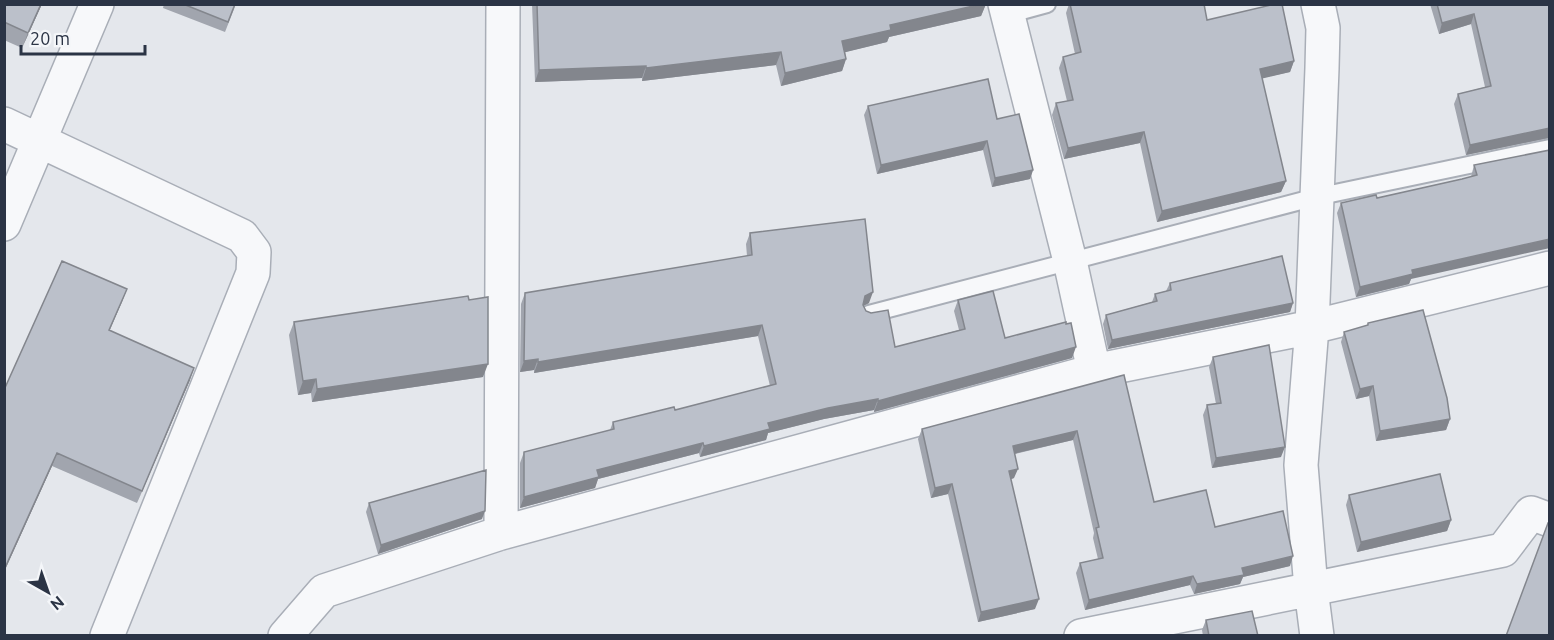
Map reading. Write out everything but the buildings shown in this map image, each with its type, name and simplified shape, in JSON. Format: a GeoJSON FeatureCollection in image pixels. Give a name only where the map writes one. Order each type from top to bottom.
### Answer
{"type":"FeatureCollection","features":[{"type":"Feature","properties":{"kind":"street"},"geometry":{"type":"LineString","coordinates":[[4,224],[97,4]]}},
{"type":"Feature","properties":{"kind":"street"},"geometry":{"type":"LineString","coordinates":[[501,533],[503,4]]}},
{"type":"Feature","properties":{"kind":"street"},"geometry":{"type":"LineString","coordinates":[[1317,636],[1301,465],[1312,327],[1323,28],[1318,4]]}},
{"type":"Feature","properties":{"kind":"street"},"geometry":{"type":"LineString","coordinates":[[1006,10],[1070,261],[1094,371]]}},
{"type":"Feature","properties":{"kind":"street"},"geometry":{"type":"LineString","coordinates":[[4,124],[242,236],[254,252],[253,273],[107,636]]}},
{"type":"Feature","properties":{"kind":"street"},"geometry":{"type":"LineString","coordinates":[[285,636],[324,591],[501,533],[1094,371],[1312,327],[1550,268]]}},
{"type":"Feature","properties":{"kind":"street"},"geometry":{"type":"LineString","coordinates":[[1081,636],[1503,550],[1531,513],[1550,520]]}},
{"type":"Feature","properties":{"kind":"lane"},"geometry":{"type":"LineString","coordinates":[[1006,10],[1047,4]]}},
{"type":"Feature","properties":{"kind":"lane"},"geometry":{"type":"LineString","coordinates":[[869,314],[1316,197],[1550,148]]}}]}
